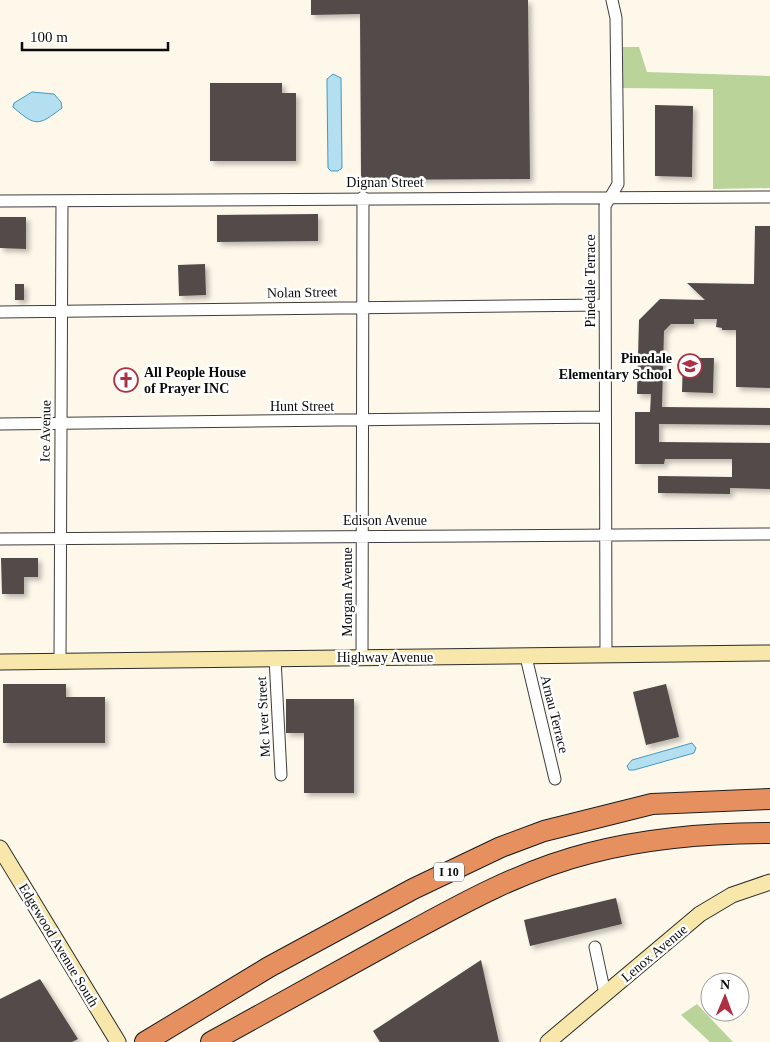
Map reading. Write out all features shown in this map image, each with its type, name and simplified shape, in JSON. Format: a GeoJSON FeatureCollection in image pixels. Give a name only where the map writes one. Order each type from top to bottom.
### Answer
{"type":"FeatureCollection","features":[{"type":"Feature","properties":{"kind":"highway","name":"I 10"},"geometry":{"type":"LineString","coordinates":[[152,1038],[270,967],[396,898],[501,847],[544,831],[652,804],[702,800],[770,799]]}},
{"type":"Feature","properties":{"kind":"highway","name":"I 10"},"geometry":{"type":"LineString","coordinates":[[211,1042],[474,896],[531,872],[589,853],[641,842],[703,836],[770,833]]}},
{"type":"Feature","properties":{"kind":"street","name":"Pinedale Terrace"},"geometry":{"type":"LineString","coordinates":[[606,655],[605,206],[618,184],[616,18],[612,0]]}},
{"type":"Feature","properties":{"kind":"street","name":"Dignan Street"},"geometry":{"type":"LineString","coordinates":[[0,201],[363,197],[770,197]]}},
{"type":"Feature","properties":{"kind":"street","name":"Morgan Avenue"},"geometry":{"type":"LineString","coordinates":[[362,658],[363,197]]}},
{"type":"Feature","properties":{"kind":"street","name":"Ice Avenue"},"geometry":{"type":"LineString","coordinates":[[60,661],[59,538],[62,201]]}},
{"type":"Feature","properties":{"kind":"street","name":"Nolan Street"},"geometry":{"type":"LineString","coordinates":[[0,312],[363,306],[605,305]]}},
{"type":"Feature","properties":{"kind":"street","name":"Hunt Street"},"geometry":{"type":"LineString","coordinates":[[0,424],[605,417]]}},
{"type":"Feature","properties":{"kind":"street","name":"Edison Avenue"},"geometry":{"type":"LineString","coordinates":[[0,539],[770,534]]}},
{"type":"Feature","properties":{"kind":"street","name":"Highway Avenue"},"geometry":{"type":"LineString","coordinates":[[0,662],[770,653]]}},
{"type":"Feature","properties":{"kind":"street","name":"Arnau Terrace"},"geometry":{"type":"LineString","coordinates":[[526,657],[555,779]]}},
{"type":"Feature","properties":{"kind":"street","name":"Mc Iver Street"},"geometry":{"type":"LineString","coordinates":[[275,658],[281,775]]}},
{"type":"Feature","properties":{"kind":"street","name":"Edgewood Avenue South"},"geometry":{"type":"LineString","coordinates":[[0,848],[118,1042]]}},
{"type":"Feature","properties":{"kind":"street","name":"Lenox Avenue"},"geometry":{"type":"LineString","coordinates":[[548,1042],[700,914],[719,901],[749,887],[770,882]]}},
{"type":"Feature","properties":{"kind":"street"},"geometry":{"type":"LineString","coordinates":[[595,947],[605,994]]}},
{"type":"Feature","properties":{"kind":"green space"},"geometry":{"type":"Polygon","coordinates":[[[623,47],[639,47],[647,72],[770,76],[770,188],[713,189],[713,89],[623,88],[623,47]]]}},
{"type":"Feature","properties":{"kind":"green space"},"geometry":{"type":"Polygon","coordinates":[[[697,1004],[700,1007],[700,1022],[714,1022],[733,1042],[710,1042],[681,1015],[697,1004]]]}},
{"type":"Feature","properties":{"kind":"water"},"geometry":{"type":"Polygon","coordinates":[[[333,74],[341,78],[342,168],[338,171],[331,171],[328,168],[327,79],[333,74]]]}},
{"type":"Feature","properties":{"kind":"water"},"geometry":{"type":"Polygon","coordinates":[[[32,92],[54,94],[61,102],[62,108],[42,121],[32,121],[13,107],[14,103],[32,92]]]}},
{"type":"Feature","properties":{"kind":"water"},"geometry":{"type":"Polygon","coordinates":[[[692,743],[696,748],[694,753],[634,770],[629,770],[627,766],[632,760],[692,743]]]}},
{"type":"Feature","properties":{"kind":"building"},"geometry":{"type":"Polygon","coordinates":[[[311,0],[528,0],[530,179],[361,180],[360,14],[311,15],[311,0]]]}},
{"type":"Feature","properties":{"kind":"building"},"geometry":{"type":"Polygon","coordinates":[[[210,83],[282,83],[282,93],[296,93],[296,161],[210,161],[210,83]]]}},
{"type":"Feature","properties":{"kind":"building"},"geometry":{"type":"Polygon","coordinates":[[[655,105],[693,106],[692,177],[655,176],[655,105]]]}},
{"type":"Feature","properties":{"kind":"building"},"geometry":{"type":"Polygon","coordinates":[[[318,214],[318,241],[217,242],[217,215],[318,214]]]}},
{"type":"Feature","properties":{"kind":"building"},"geometry":{"type":"Polygon","coordinates":[[[0,217],[26,217],[26,249],[0,248],[0,217]]]}},
{"type":"Feature","properties":{"kind":"building"},"geometry":{"type":"Polygon","coordinates":[[[755,226],[770,226],[770,388],[736,387],[736,330],[722,330],[722,328],[716,327],[717,319],[694,319],[694,324],[671,324],[664,331],[662,407],[770,408],[770,425],[659,424],[659,442],[770,443],[770,489],[730,488],[730,494],[658,493],[658,476],[732,477],[732,459],[665,459],[664,464],[635,464],[635,412],[650,412],[651,394],[637,394],[639,320],[660,299],[705,300],[687,283],[754,284],[755,226]]]}},
{"type":"Feature","properties":{"kind":"building"},"geometry":{"type":"Polygon","coordinates":[[[205,264],[206,295],[179,296],[178,265],[205,264]]]}},
{"type":"Feature","properties":{"kind":"building"},"geometry":{"type":"Polygon","coordinates":[[[15,284],[24,284],[24,300],[15,300],[15,284]]]}},
{"type":"Feature","properties":{"kind":"building"},"geometry":{"type":"Polygon","coordinates":[[[683,358],[714,358],[713,393],[682,392],[683,358]]]}},
{"type":"Feature","properties":{"kind":"building"},"geometry":{"type":"Polygon","coordinates":[[[1,558],[38,558],[38,577],[24,577],[24,594],[2,594],[1,558]]]}},
{"type":"Feature","properties":{"kind":"building"},"geometry":{"type":"Polygon","coordinates":[[[3,684],[66,684],[66,697],[105,697],[105,743],[3,743],[3,684]]]}},
{"type":"Feature","properties":{"kind":"building"},"geometry":{"type":"Polygon","coordinates":[[[666,684],[679,737],[646,745],[633,692],[666,684]]]}},
{"type":"Feature","properties":{"kind":"building"},"geometry":{"type":"Polygon","coordinates":[[[286,699],[354,699],[354,793],[304,793],[304,733],[286,733],[286,699]]]}},
{"type":"Feature","properties":{"kind":"building"},"geometry":{"type":"Polygon","coordinates":[[[616,898],[622,924],[530,946],[524,920],[616,898]]]}},
{"type":"Feature","properties":{"kind":"building"},"geometry":{"type":"Polygon","coordinates":[[[481,960],[499,1042],[380,1042],[373,1031],[481,960]]]}},
{"type":"Feature","properties":{"kind":"building"},"geometry":{"type":"Polygon","coordinates":[[[40,979],[78,1039],[72,1042],[0,1042],[0,999],[40,979]]]}},
{"type":"Feature","properties":{"kind":"place","name":"Pinedale Elementary School"},"geometry":{"type":"Point","coordinates":[690,366]}},
{"type":"Feature","properties":{"kind":"place","name":"All People House of Prayer INC"},"geometry":{"type":"Point","coordinates":[126,380]}}]}
